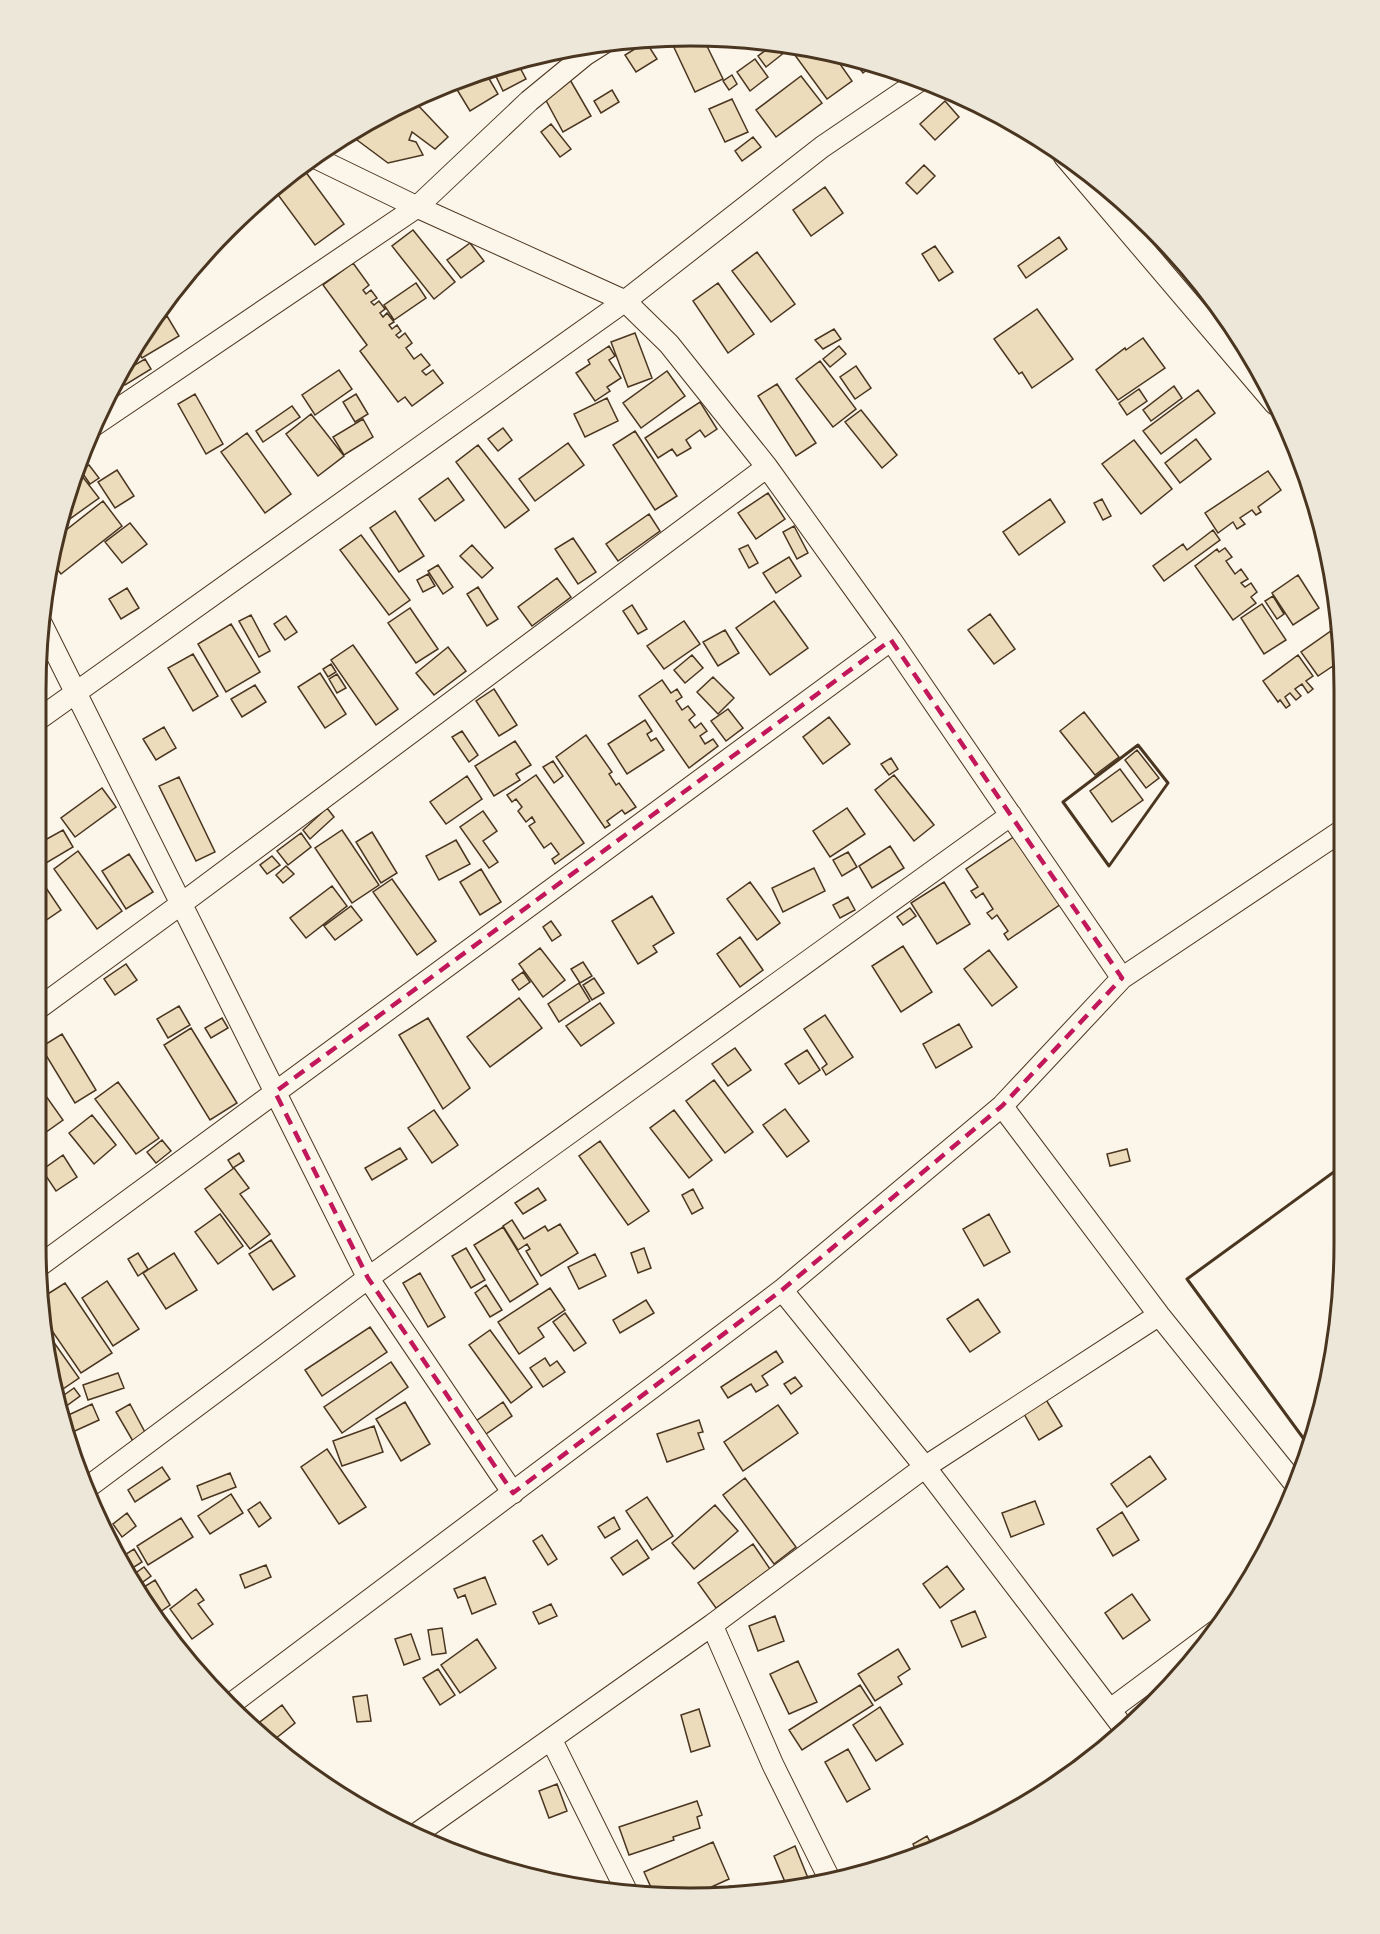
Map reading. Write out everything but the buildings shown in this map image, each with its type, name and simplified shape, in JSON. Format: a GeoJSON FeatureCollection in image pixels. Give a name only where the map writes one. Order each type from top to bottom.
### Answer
{"type":"FeatureCollection","features":[{"type":"Feature","properties":{"kind":"street"},"geometry":{"type":"LineString","coordinates":[[108,416],[417,207],[529,101],[586,55]]}},
{"type":"Feature","properties":{"kind":"street"},"geometry":{"type":"LineString","coordinates":[[46,714],[625,301],[822,147],[911,86]]}},
{"type":"Feature","properties":{"kind":"street"},"geometry":{"type":"LineString","coordinates":[[323,161],[417,207],[625,301],[669,344],[767,467],[891,640],[1122,978]]}},
{"type":"Feature","properties":{"kind":"street"},"geometry":{"type":"LineString","coordinates":[[1088,184],[1252,376]]}},
{"type":"Feature","properties":{"kind":"street"},"geometry":{"type":"LineString","coordinates":[[46,1003],[767,467]]}},
{"type":"Feature","properties":{"kind":"street"},"geometry":{"type":"LineString","coordinates":[[49,639],[368,1278],[513,1493]]}},
{"type":"Feature","properties":{"kind":"street"},"geometry":{"type":"LineString","coordinates":[[47,1260],[891,640]]}},
{"type":"Feature","properties":{"kind":"street"},"geometry":{"type":"LineString","coordinates":[[93,1484],[368,1278],[1011,815]]}},
{"type":"Feature","properties":{"kind":"street"},"geometry":{"type":"LineString","coordinates":[[236,1700],[782,1290],[1002,1106],[1122,978],[1334,835]]}},
{"type":"Feature","properties":{"kind":"street"},"geometry":{"type":"LineString","coordinates":[[1002,1106],[1159,1316],[1290,1477]]}},
{"type":"Feature","properties":{"kind":"street"},"geometry":{"type":"LineString","coordinates":[[782,1290],[925,1467],[1120,1722]]}},
{"type":"Feature","properties":{"kind":"street"},"geometry":{"type":"LineString","coordinates":[[423,1829],[712,1625],[925,1467],[1159,1316]]}},
{"type":"Feature","properties":{"kind":"street"},"geometry":{"type":"LineString","coordinates":[[712,1625],[773,1765],[826,1873]]}},
{"type":"Feature","properties":{"kind":"street"},"geometry":{"type":"LineString","coordinates":[[1111,1709],[1187,1652]]}},
{"type":"Feature","properties":{"kind":"street"},"geometry":{"type":"LineString","coordinates":[[551,1739],[623,1884]]}},
{"type":"Feature","properties":{"kind":"highlighted area"},"geometry":{"type":"Polygon","coordinates":[[[891,640],[1122,978],[1002,1106],[782,1290],[513,1493],[368,1278],[275,1092],[891,640]]]}},
{"type":"Feature","properties":{"kind":"wall"},"geometry":{"type":"LineString","coordinates":[[1138,745],[1168,783],[1109,866],[1063,802],[1138,745]]}},
{"type":"Feature","properties":{"kind":"wall"},"geometry":{"type":"LineString","coordinates":[[1303,1438],[1187,1279],[1334,1172]]}}]}
